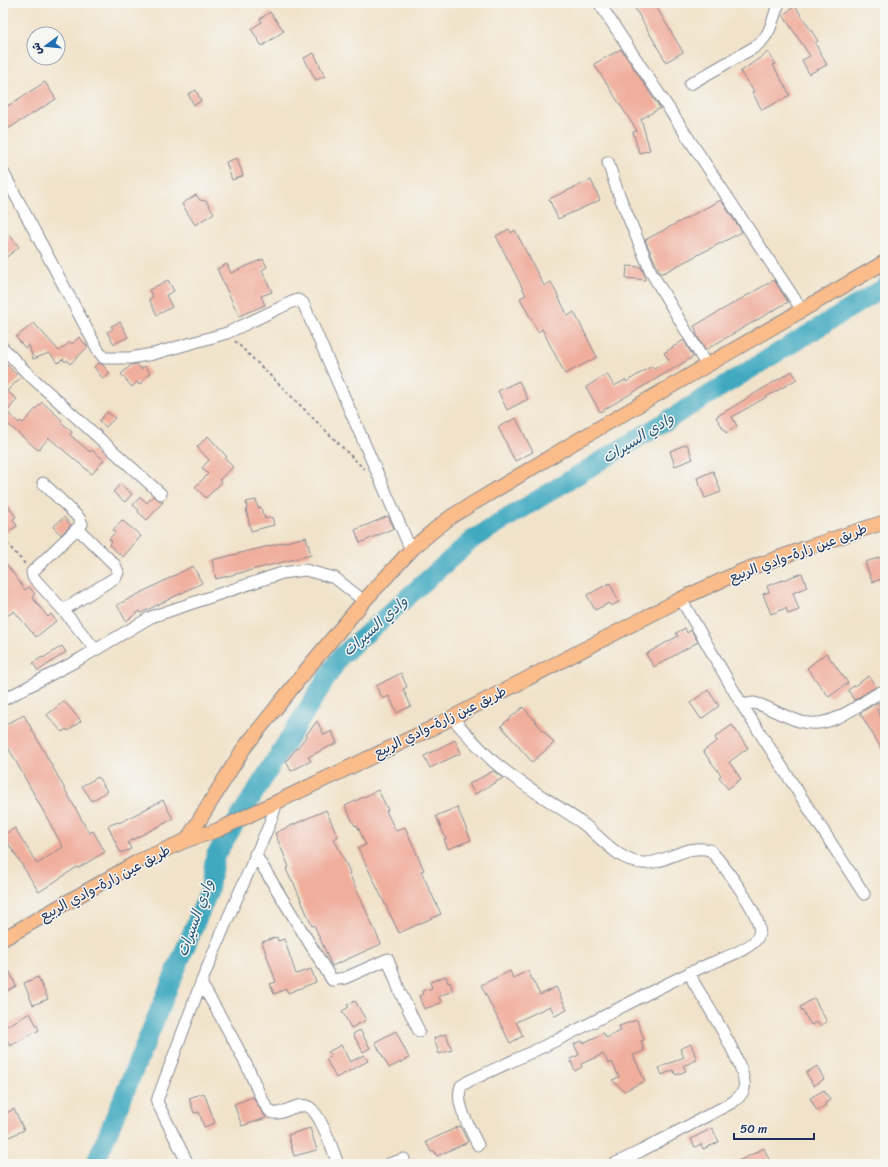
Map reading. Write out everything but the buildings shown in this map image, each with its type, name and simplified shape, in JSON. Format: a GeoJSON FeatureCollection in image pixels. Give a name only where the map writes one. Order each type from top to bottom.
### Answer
{"type":"FeatureCollection","features":[{"type":"Feature","properties":{"kind":"main road"},"geometry":{"type":"LineString","coordinates":[[187,840],[244,748],[364,601],[411,550],[433,531],[452,516],[575,442],[885,262]]}},
{"type":"Feature","properties":{"kind":"main road","name":"طريق عين زارة-وادي الربيع"},"geometry":{"type":"LineString","coordinates":[[3,939],[132,865],[187,840],[218,830],[452,718],[681,599],[742,571],[885,522]]}},
{"type":"Feature","properties":{"kind":"street"},"geometry":{"type":"LineString","coordinates":[[599,3],[802,310]]}},
{"type":"Feature","properties":{"kind":"street"},"geometry":{"type":"LineString","coordinates":[[690,84],[753,48],[760,42],[768,32],[773,15],[779,3]]}},
{"type":"Feature","properties":{"kind":"street"},"geometry":{"type":"LineString","coordinates":[[608,162],[617,190],[651,272],[707,366]]}},
{"type":"Feature","properties":{"kind":"street"},"geometry":{"type":"LineString","coordinates":[[3,172],[99,352],[104,358],[130,358],[153,354],[227,333],[292,302],[298,300],[303,302],[411,550]]}},
{"type":"Feature","properties":{"kind":"street"},"geometry":{"type":"LineString","coordinates":[[3,348],[27,373],[161,494]]}},
{"type":"Feature","properties":{"kind":"street"},"geometry":{"type":"LineString","coordinates":[[43,483],[79,518],[82,524],[32,572],[33,578],[63,610],[95,649]]}},
{"type":"Feature","properties":{"kind":"street"},"geometry":{"type":"LineString","coordinates":[[63,610],[116,577],[118,572],[115,565],[78,529]]}},
{"type":"Feature","properties":{"kind":"street"},"geometry":{"type":"LineString","coordinates":[[3,700],[74,663],[95,649],[151,617],[282,573],[305,570],[335,578],[364,601]]}},
{"type":"Feature","properties":{"kind":"street"},"geometry":{"type":"LineString","coordinates":[[681,599],[742,705],[864,894]]}},
{"type":"Feature","properties":{"kind":"street"},"geometry":{"type":"LineString","coordinates":[[742,705],[754,703],[795,720],[824,723],[839,717],[881,692],[885,695]]}},
{"type":"Feature","properties":{"kind":"street"},"geometry":{"type":"LineString","coordinates":[[452,718],[495,762],[539,795],[559,806],[584,824],[622,856],[632,861],[643,863],[694,850],[705,848],[710,850],[740,889],[758,920],[759,935],[750,946],[690,972],[558,1040],[469,1080],[461,1086],[458,1096],[465,1119],[478,1145]]}},
{"type":"Feature","properties":{"kind":"street"},"geometry":{"type":"LineString","coordinates":[[188,1164],[157,1102],[201,983],[255,854],[270,823],[277,802]]}},
{"type":"Feature","properties":{"kind":"street"},"geometry":{"type":"LineString","coordinates":[[255,854],[332,980],[345,978],[388,959],[400,992],[419,1031]]}},
{"type":"Feature","properties":{"kind":"street"},"geometry":{"type":"LineString","coordinates":[[614,1164],[733,1102],[740,1096],[744,1088],[745,1080],[742,1071],[729,1044],[694,983],[690,972]]}},
{"type":"Feature","properties":{"kind":"street"},"geometry":{"type":"LineString","coordinates":[[201,983],[242,1057],[263,1101],[270,1112],[276,1114],[302,1105],[310,1107],[323,1128],[338,1164]]}},
{"type":"Feature","properties":{"kind":"street"},"geometry":{"type":"LineString","coordinates":[[389,1164],[404,1159]]}},
{"type":"Feature","properties":{"kind":"path"},"geometry":{"type":"LineString","coordinates":[[227,333],[367,473]]}},
{"type":"Feature","properties":{"kind":"path"},"geometry":{"type":"LineString","coordinates":[[3,539],[32,572]]}},
{"type":"Feature","properties":{"kind":"waterway","name":"وادي السيرات"},"geometry":{"type":"LineString","coordinates":[[95,1164],[209,891],[215,856],[340,657],[473,539],[885,287]]}}]}
